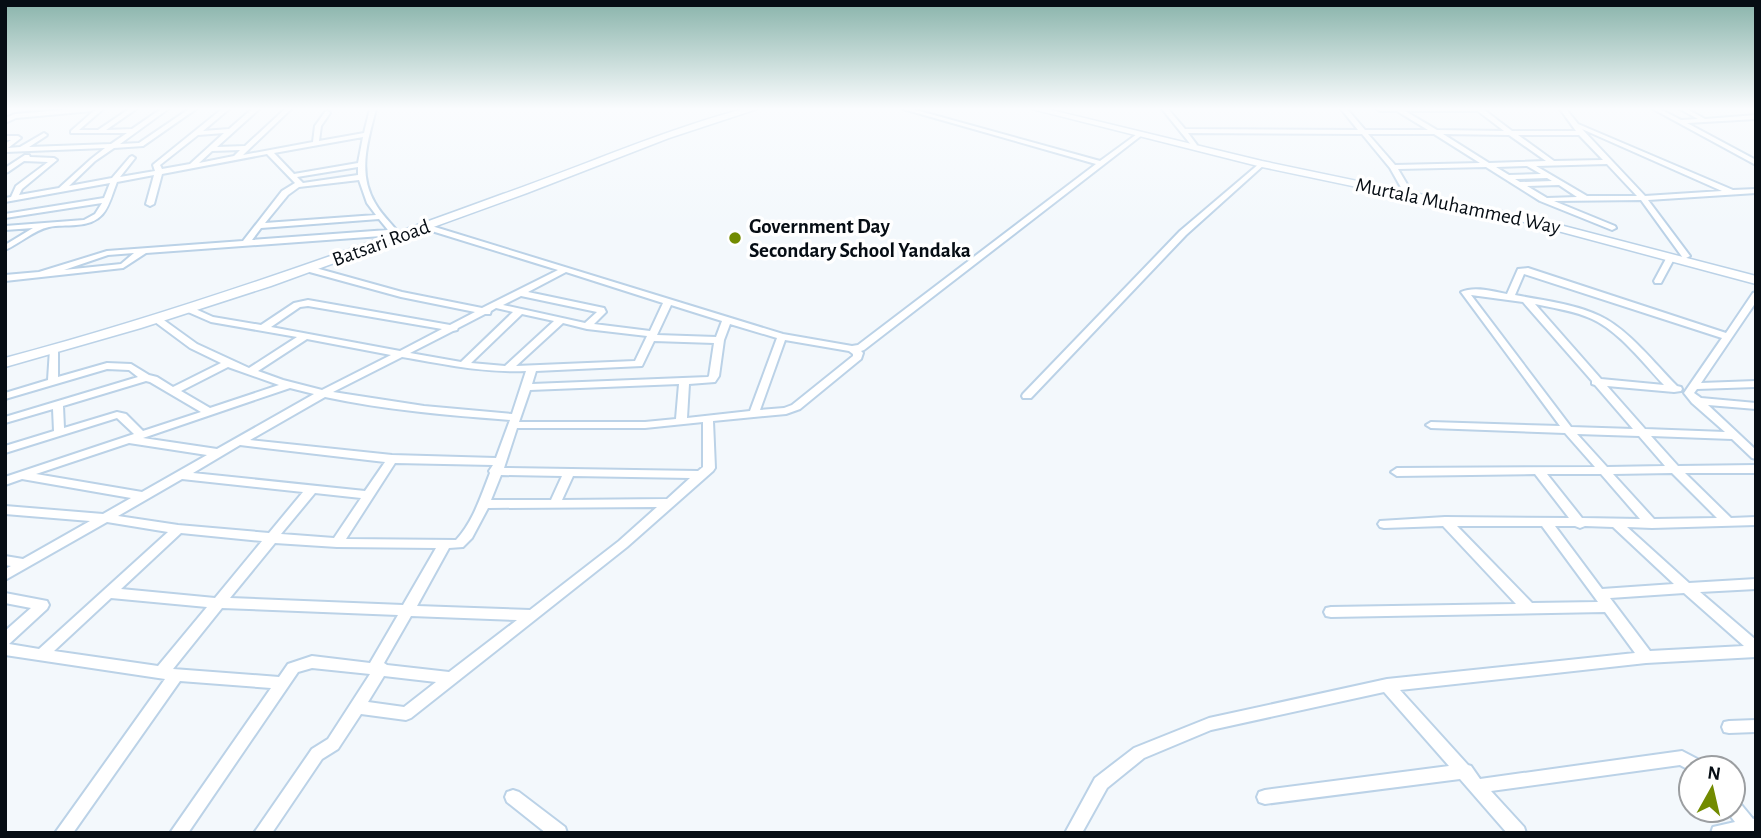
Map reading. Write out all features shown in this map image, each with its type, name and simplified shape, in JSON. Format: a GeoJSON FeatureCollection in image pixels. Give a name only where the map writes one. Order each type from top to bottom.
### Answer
{"type":"FeatureCollection","features":[{"type":"Feature","properties":{"kind":"main road","name":"Batsari Road"},"geometry":{"type":"LineString","coordinates":[[5,363],[191,310],[637,148]]}},
{"type":"Feature","properties":{"kind":"main road","name":"Murtala Muhammed Way"},"geometry":{"type":"LineString","coordinates":[[1195,148],[1529,220],[1756,278]]}},
{"type":"Feature","properties":{"kind":"main road","name":"Murtala Muhammed Way"},"geometry":{"type":"LineString","coordinates":[[1208,148],[1518,214],[1686,256],[1756,278]]}},
{"type":"Feature","properties":{"kind":"street"},"geometry":{"type":"LineString","coordinates":[[7,148],[52,148]]}},
{"type":"Feature","properties":{"kind":"street"},"geometry":{"type":"LineString","coordinates":[[63,188],[110,148]]}},
{"type":"Feature","properties":{"kind":"street"},"geometry":{"type":"LineString","coordinates":[[150,204],[159,170],[156,165],[177,148]]}},
{"type":"Feature","properties":{"kind":"street"},"geometry":{"type":"LineString","coordinates":[[192,164],[209,149],[243,148]]}},
{"type":"Feature","properties":{"kind":"street"},"geometry":{"type":"LineString","coordinates":[[237,157],[247,148]]}},
{"type":"Feature","properties":{"kind":"street"},"geometry":{"type":"LineString","coordinates":[[5,200],[285,148]]}},
{"type":"Feature","properties":{"kind":"street"},"geometry":{"type":"LineString","coordinates":[[365,148],[362,177],[373,210],[396,234]]}},
{"type":"Feature","properties":{"kind":"street"},"geometry":{"type":"LineString","coordinates":[[1045,148],[1102,164]]}},
{"type":"Feature","properties":{"kind":"street"},"geometry":{"type":"LineString","coordinates":[[425,226],[782,337],[852,349],[861,348],[1122,148]]}},
{"type":"Feature","properties":{"kind":"street"},"geometry":{"type":"LineString","coordinates":[[1376,148],[1393,167],[1407,191]]}},
{"type":"Feature","properties":{"kind":"street"},"geometry":{"type":"LineString","coordinates":[[1462,148],[1543,200],[1612,228]]}},
{"type":"Feature","properties":{"kind":"street"},"geometry":{"type":"LineString","coordinates":[[1533,148],[1552,163]]}},
{"type":"Feature","properties":{"kind":"street"},"geometry":{"type":"LineString","coordinates":[[1595,148],[1643,198],[1686,256]]}},
{"type":"Feature","properties":{"kind":"street"},"geometry":{"type":"LineString","coordinates":[[1629,148],[1733,193]]}},
{"type":"Feature","properties":{"kind":"street"},"geometry":{"type":"LineString","coordinates":[[1727,148],[1756,163]]}},
{"type":"Feature","properties":{"kind":"street"},"geometry":{"type":"LineString","coordinates":[[6,167],[42,149]]}},
{"type":"Feature","properties":{"kind":"street"},"geometry":{"type":"LineString","coordinates":[[268,151],[299,183],[310,185],[362,177]]}},
{"type":"Feature","properties":{"kind":"street"},"geometry":{"type":"LineString","coordinates":[[1741,156],[1756,155]]}},
{"type":"Feature","properties":{"kind":"street"},"geometry":{"type":"LineString","coordinates":[[5,228],[91,220],[100,215],[115,178],[132,158]]}},
{"type":"Feature","properties":{"kind":"street"},"geometry":{"type":"LineString","coordinates":[[14,198],[19,188],[54,160],[20,161]]}},
{"type":"Feature","properties":{"kind":"street"},"geometry":{"type":"LineString","coordinates":[[1393,167],[1608,162]]}},
{"type":"Feature","properties":{"kind":"street"},"geometry":{"type":"LineString","coordinates":[[1527,163],[1586,199]]}},
{"type":"Feature","properties":{"kind":"street"},"geometry":{"type":"LineString","coordinates":[[292,176],[362,164]]}},
{"type":"Feature","properties":{"kind":"street"},"geometry":{"type":"LineString","coordinates":[[1027,396],[1183,233],[1262,164]]}},
{"type":"Feature","properties":{"kind":"street"},"geometry":{"type":"LineString","coordinates":[[1506,177],[1548,176]]}},
{"type":"Feature","properties":{"kind":"street"},"geometry":{"type":"LineString","coordinates":[[246,242],[285,193],[299,183]]}},
{"type":"Feature","properties":{"kind":"street"},"geometry":{"type":"LineString","coordinates":[[1518,184],[1560,183]]}},
{"type":"Feature","properties":{"kind":"street"},"geometry":{"type":"LineString","coordinates":[[1543,200],[1643,198],[1756,191]]}},
{"type":"Feature","properties":{"kind":"street"},"geometry":{"type":"LineString","coordinates":[[5,214],[35,194]]}},
{"type":"Feature","properties":{"kind":"street"},"geometry":{"type":"LineString","coordinates":[[5,214],[108,200]]}},
{"type":"Feature","properties":{"kind":"street"},"geometry":{"type":"LineString","coordinates":[[259,226],[379,217]]}},
{"type":"Feature","properties":{"kind":"street"},"geometry":{"type":"LineString","coordinates":[[5,248],[43,226]]}},
{"type":"Feature","properties":{"kind":"street"},"geometry":{"type":"LineString","coordinates":[[38,275],[87,258],[144,250],[396,234]]}},
{"type":"Feature","properties":{"kind":"street"},"geometry":{"type":"LineString","coordinates":[[5,278],[123,266],[144,250]]}},
{"type":"Feature","properties":{"kind":"street"},"geometry":{"type":"LineString","coordinates":[[1658,281],[1671,257]]}},
{"type":"Feature","properties":{"kind":"street"},"geometry":{"type":"LineString","coordinates":[[309,269],[401,294],[652,336],[719,340]]}},
{"type":"Feature","properties":{"kind":"street"},"geometry":{"type":"LineString","coordinates":[[5,575],[324,393],[564,270]]}},
{"type":"Feature","properties":{"kind":"street"},"geometry":{"type":"LineString","coordinates":[[1508,298],[1521,271],[1528,271],[1727,336]]}},
{"type":"Feature","properties":{"kind":"street"},"geometry":{"type":"LineString","coordinates":[[1652,524],[1568,430],[1465,292],[1475,291],[1527,301],[1599,318],[1674,389]]}},
{"type":"Feature","properties":{"kind":"street"},"geometry":{"type":"LineString","coordinates":[[522,293],[601,310],[587,326]]}},
{"type":"Feature","properties":{"kind":"street"},"geometry":{"type":"LineString","coordinates":[[1693,393],[1727,336],[1754,300]]}},
{"type":"Feature","properties":{"kind":"street"},"geometry":{"type":"LineString","coordinates":[[1527,301],[1674,469],[1728,522]]}},
{"type":"Feature","properties":{"kind":"street"},"geometry":{"type":"LineString","coordinates":[[191,310],[211,319],[304,337],[463,365],[507,369],[632,366],[642,361],[668,302]]}},
{"type":"Feature","properties":{"kind":"street"},"geometry":{"type":"LineString","coordinates":[[262,329],[297,305],[309,303],[454,328]]}},
{"type":"Feature","properties":{"kind":"street"},"geometry":{"type":"LineString","coordinates":[[463,365],[519,312]]}},
{"type":"Feature","properties":{"kind":"street"},"geometry":{"type":"LineString","coordinates":[[158,320],[180,340],[250,372],[290,385],[443,412],[595,427],[681,422],[793,410],[858,357],[858,353],[852,349]]}},
{"type":"Feature","properties":{"kind":"street"},"geometry":{"type":"LineString","coordinates":[[526,387],[711,380],[719,340],[727,320]]}},
{"type":"Feature","properties":{"kind":"street"},"geometry":{"type":"LineString","coordinates":[[507,369],[560,321]]}},
{"type":"Feature","properties":{"kind":"street"},"geometry":{"type":"LineString","coordinates":[[250,372],[304,337]]}},
{"type":"Feature","properties":{"kind":"street"},"geometry":{"type":"LineString","coordinates":[[754,414],[782,337]]}},
{"type":"Feature","properties":{"kind":"street"},"geometry":{"type":"LineString","coordinates":[[53,351],[53,382]]}},
{"type":"Feature","properties":{"kind":"street"},"geometry":{"type":"LineString","coordinates":[[173,391],[229,363]]}},
{"type":"Feature","properties":{"kind":"street"},"geometry":{"type":"LineString","coordinates":[[5,396],[121,365],[131,367],[146,378]]}},
{"type":"Feature","properties":{"kind":"street"},"geometry":{"type":"LineString","coordinates":[[5,510],[337,543],[459,544],[465,541],[484,504],[532,368]]}},
{"type":"Feature","properties":{"kind":"street"},"geometry":{"type":"LineString","coordinates":[[5,420],[146,378],[153,379],[209,412]]}},
{"type":"Feature","properties":{"kind":"street"},"geometry":{"type":"LineString","coordinates":[[681,422],[684,382]]}},
{"type":"Feature","properties":{"kind":"street"},"geometry":{"type":"LineString","coordinates":[[1596,382],[1674,389],[1756,406]]}},
{"type":"Feature","properties":{"kind":"street"},"geometry":{"type":"LineString","coordinates":[[1693,393],[1756,384]]}},
{"type":"Feature","properties":{"kind":"street"},"geometry":{"type":"LineString","coordinates":[[5,481],[290,385]]}},
{"type":"Feature","properties":{"kind":"street"},"geometry":{"type":"LineString","coordinates":[[1693,393],[1756,456]]}},
{"type":"Feature","properties":{"kind":"street"},"geometry":{"type":"LineString","coordinates":[[58,404],[59,433]]}},
{"type":"Feature","properties":{"kind":"street"},"geometry":{"type":"LineString","coordinates":[[5,450],[120,415],[141,435]]}},
{"type":"Feature","properties":{"kind":"street"},"geometry":{"type":"LineString","coordinates":[[357,707],[406,714],[623,544],[709,468],[708,419]]}},
{"type":"Feature","properties":{"kind":"street"},"geometry":{"type":"LineString","coordinates":[[1431,425],[1735,436]]}},
{"type":"Feature","properties":{"kind":"street"},"geometry":{"type":"LineString","coordinates":[[128,439],[218,453]]}},
{"type":"Feature","properties":{"kind":"street"},"geometry":{"type":"LineString","coordinates":[[239,442],[392,459],[497,467],[569,472],[699,475]]}},
{"type":"Feature","properties":{"kind":"street"},"geometry":{"type":"LineString","coordinates":[[337,543],[392,459]]}},
{"type":"Feature","properties":{"kind":"street"},"geometry":{"type":"LineString","coordinates":[[1397,472],[1756,469]]}},
{"type":"Feature","properties":{"kind":"street"},"geometry":{"type":"LineString","coordinates":[[1538,470],[1580,524]]}},
{"type":"Feature","properties":{"kind":"street"},"geometry":{"type":"LineString","coordinates":[[555,503],[569,472]]}},
{"type":"Feature","properties":{"kind":"street"},"geometry":{"type":"LineString","coordinates":[[181,475],[369,495]]}},
{"type":"Feature","properties":{"kind":"street"},"geometry":{"type":"LineString","coordinates":[[20,476],[143,496]]}},
{"type":"Feature","properties":{"kind":"street"},"geometry":{"type":"LineString","coordinates":[[63,833],[218,603],[312,489]]}},
{"type":"Feature","properties":{"kind":"street"},"geometry":{"type":"LineString","coordinates":[[484,504],[670,503]]}},
{"type":"Feature","properties":{"kind":"street"},"geometry":{"type":"LineString","coordinates":[[1384,524],[1514,520],[1547,524],[1756,521]]}},
{"type":"Feature","properties":{"kind":"street"},"geometry":{"type":"LineString","coordinates":[[1445,521],[1528,608]]}},
{"type":"Feature","properties":{"kind":"street"},"geometry":{"type":"LineString","coordinates":[[1547,524],[1646,657]]}},
{"type":"Feature","properties":{"kind":"street"},"geometry":{"type":"LineString","coordinates":[[1617,524],[1756,649]]}},
{"type":"Feature","properties":{"kind":"street"},"geometry":{"type":"LineString","coordinates":[[42,654],[178,529]]}},
{"type":"Feature","properties":{"kind":"street"},"geometry":{"type":"LineString","coordinates":[[262,833],[317,754],[333,744],[357,707],[408,608],[445,544]]}},
{"type":"Feature","properties":{"kind":"street"},"geometry":{"type":"LineString","coordinates":[[5,560],[24,564]]}},
{"type":"Feature","properties":{"kind":"street"},"geometry":{"type":"LineString","coordinates":[[1599,594],[1756,584]]}},
{"type":"Feature","properties":{"kind":"street"},"geometry":{"type":"LineString","coordinates":[[107,593],[218,603],[408,608],[530,615]]}},
{"type":"Feature","properties":{"kind":"street"},"geometry":{"type":"LineString","coordinates":[[5,598],[42,605],[5,640]]}},
{"type":"Feature","properties":{"kind":"street"},"geometry":{"type":"LineString","coordinates":[[1331,612],[1609,607]]}},
{"type":"Feature","properties":{"kind":"street"},"geometry":{"type":"LineString","coordinates":[[5,649],[169,674],[281,683]]}},
{"type":"Feature","properties":{"kind":"street"},"geometry":{"type":"LineString","coordinates":[[1073,833],[1101,783],[1139,753],[1209,724],[1387,685],[1646,657],[1756,649]]}},
{"type":"Feature","properties":{"kind":"street"},"geometry":{"type":"LineString","coordinates":[[178,833],[293,668],[313,662],[452,678]]}},
{"type":"Feature","properties":{"kind":"street"},"geometry":{"type":"LineString","coordinates":[[1387,685],[1518,833]]}},
{"type":"Feature","properties":{"kind":"street"},"geometry":{"type":"LineString","coordinates":[[1728,727],[1756,726]]}},
{"type":"Feature","properties":{"kind":"street"},"geometry":{"type":"LineString","coordinates":[[1478,786],[1677,759]]}},
{"type":"Feature","properties":{"kind":"street"},"geometry":{"type":"LineString","coordinates":[[1265,797],[1465,771]]}},
{"type":"Feature","properties":{"kind":"street"},"geometry":{"type":"LineString","coordinates":[[513,797],[559,833]]}},
{"type":"Feature","properties":{"kind":"street"},"geometry":{"type":"LineString","coordinates":[[1719,833],[1753,826]]}},
{"type":"Feature","properties":{"kind":"place","name":"Government Day Secondary School Yandaka"},"geometry":{"type":"Point","coordinates":[735,238]}}]}
